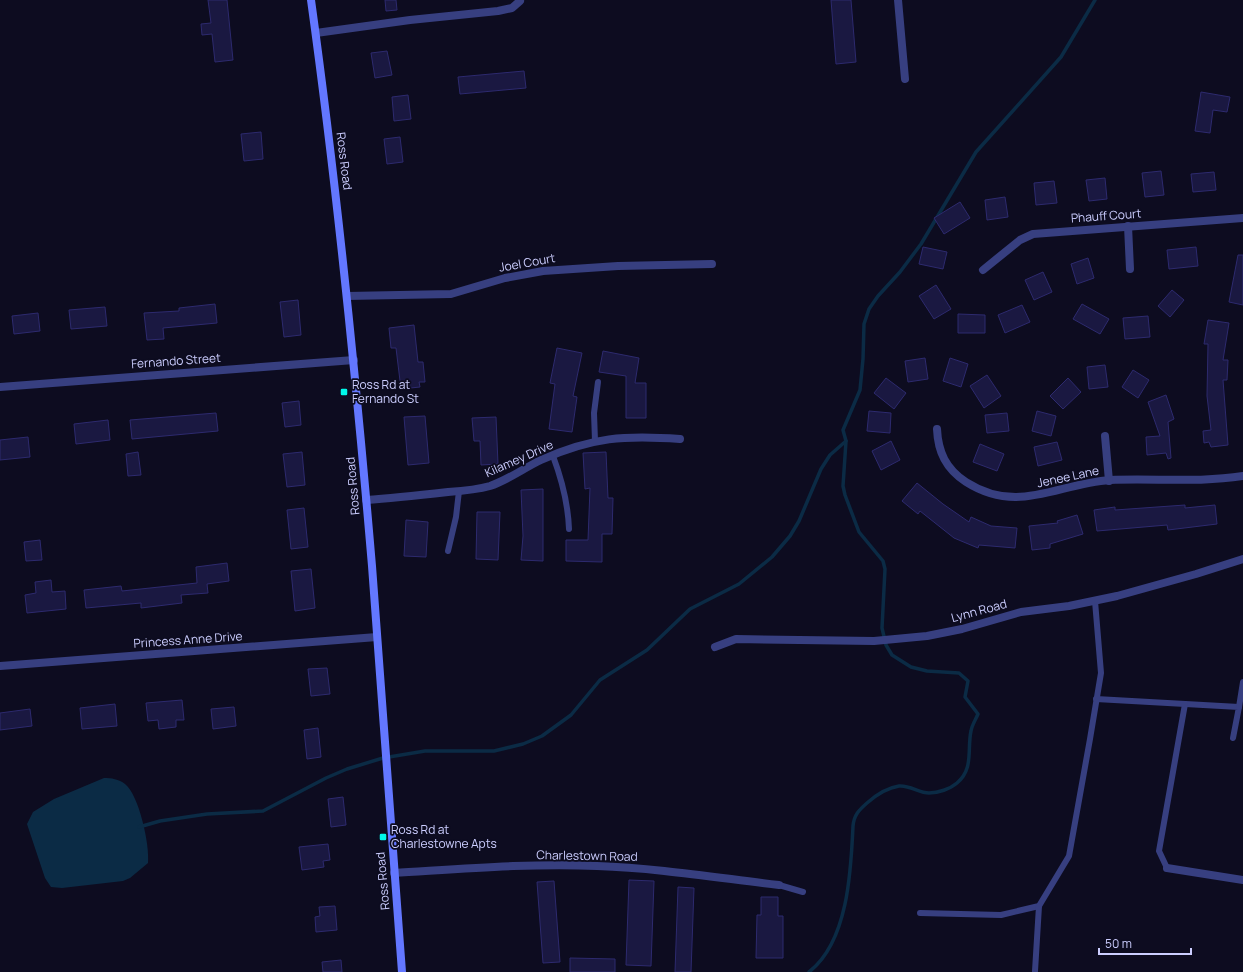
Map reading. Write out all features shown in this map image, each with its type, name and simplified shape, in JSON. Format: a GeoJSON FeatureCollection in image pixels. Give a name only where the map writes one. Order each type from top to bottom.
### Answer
{"type":"FeatureCollection","features":[{"type":"Feature","properties":{"kind":"street","name":"Ross Road"},"geometry":{"type":"LineString","coordinates":[[311,0],[354,360],[377,637],[402,972]]}},
{"type":"Feature","properties":{"kind":"street"},"geometry":{"type":"LineString","coordinates":[[898,0],[905,79]]}},
{"type":"Feature","properties":{"kind":"street"},"geometry":{"type":"LineString","coordinates":[[316,33],[479,11],[498,11],[512,8],[520,1]]}},
{"type":"Feature","properties":{"kind":"street","name":"Phauff Court"},"geometry":{"type":"LineString","coordinates":[[983,270],[1020,240],[1033,234],[1243,218]]}},
{"type":"Feature","properties":{"kind":"street"},"geometry":{"type":"LineString","coordinates":[[1128,226],[1130,269]]}},
{"type":"Feature","properties":{"kind":"street","name":"Joel Court"},"geometry":{"type":"LineString","coordinates":[[347,296],[451,294],[505,278],[543,271],[618,266],[712,264]]}},
{"type":"Feature","properties":{"kind":"street","name":"Fernando Street"},"geometry":{"type":"LineString","coordinates":[[0,386],[354,360]]}},
{"type":"Feature","properties":{"kind":"street","name":"Jenee Lane"},"geometry":{"type":"LineString","coordinates":[[936,429],[937,443],[948,468],[969,484],[988,493],[1003,497],[1021,498],[1040,496],[1084,484],[1109,480],[1243,476]]}},
{"type":"Feature","properties":{"kind":"street","name":"Kilamey Drive"},"geometry":{"type":"LineString","coordinates":[[366,500],[459,491],[489,486],[553,456],[595,441],[629,436],[680,439]]}},
{"type":"Feature","properties":{"kind":"street"},"geometry":{"type":"LineString","coordinates":[[1105,436],[1109,480]]}},
{"type":"Feature","properties":{"kind":"street","name":"Lynn Road"},"geometry":{"type":"LineString","coordinates":[[715,647],[736,639],[874,641],[927,636],[962,629],[1022,612],[1095,601],[1196,574],[1243,559]]}},
{"type":"Feature","properties":{"kind":"street","name":"Princess Anne Drive"},"geometry":{"type":"LineString","coordinates":[[0,666],[377,637]]}},
{"type":"Feature","properties":{"kind":"street","name":"Charlestown Road"},"geometry":{"type":"LineString","coordinates":[[394,873],[555,866],[597,866],[641,869],[779,885]]}},
{"type":"Feature","properties":{"kind":"street"},"geometry":{"type":"LineString","coordinates":[[1167,868],[1243,880]]}},
{"type":"Feature","properties":{"kind":"lane"},"geometry":{"type":"LineString","coordinates":[[595,441],[594,413],[598,382]]}},
{"type":"Feature","properties":{"kind":"lane"},"geometry":{"type":"LineString","coordinates":[[553,456],[564,488],[568,506],[570,529]]}},
{"type":"Feature","properties":{"kind":"lane"},"geometry":{"type":"LineString","coordinates":[[448,551],[456,517],[459,491]]}},
{"type":"Feature","properties":{"kind":"lane"},"geometry":{"type":"LineString","coordinates":[[1035,971],[1038,906],[1069,856],[1096,699],[1100,673],[1095,601]]}},
{"type":"Feature","properties":{"kind":"lane"},"geometry":{"type":"LineString","coordinates":[[1233,738],[1243,682]]}},
{"type":"Feature","properties":{"kind":"lane"},"geometry":{"type":"LineString","coordinates":[[1096,699],[1239,707]]}},
{"type":"Feature","properties":{"kind":"lane"},"geometry":{"type":"LineString","coordinates":[[1167,868],[1159,850],[1185,704]]}},
{"type":"Feature","properties":{"kind":"lane"},"geometry":{"type":"LineString","coordinates":[[779,885],[802,892]]}},
{"type":"Feature","properties":{"kind":"lane"},"geometry":{"type":"LineString","coordinates":[[920,913],[1001,915],[1038,906]]}},
{"type":"Feature","properties":{"kind":"water"},"geometry":{"type":"Polygon","coordinates":[[[104,778],[115,779],[123,782],[135,798],[145,833],[148,863],[130,878],[123,881],[62,888],[51,887],[45,878],[27,824],[33,812],[54,799],[104,778]]]}},
{"type":"Feature","properties":{"kind":"building"},"geometry":{"type":"Polygon","coordinates":[[[208,0],[227,0],[233,60],[215,62],[212,34],[202,35],[201,24],[211,23],[208,0]]]}},
{"type":"Feature","properties":{"kind":"building"},"geometry":{"type":"Polygon","coordinates":[[[385,0],[396,0],[397,10],[386,11],[385,0]]]}},
{"type":"Feature","properties":{"kind":"building"},"geometry":{"type":"Polygon","coordinates":[[[831,0],[851,0],[856,62],[836,64],[831,0]]]}},
{"type":"Feature","properties":{"kind":"building"},"geometry":{"type":"Polygon","coordinates":[[[387,51],[392,75],[375,78],[371,53],[387,51]]]}},
{"type":"Feature","properties":{"kind":"building"},"geometry":{"type":"Polygon","coordinates":[[[524,71],[526,88],[460,94],[458,77],[524,71]]]}},
{"type":"Feature","properties":{"kind":"building"},"geometry":{"type":"Polygon","coordinates":[[[1201,92],[1230,97],[1227,112],[1213,110],[1210,133],[1195,131],[1201,92]]]}},
{"type":"Feature","properties":{"kind":"building"},"geometry":{"type":"Polygon","coordinates":[[[408,95],[411,119],[394,121],[392,97],[408,95]]]}},
{"type":"Feature","properties":{"kind":"building"},"geometry":{"type":"Polygon","coordinates":[[[261,132],[263,159],[244,161],[241,134],[261,132]]]}},
{"type":"Feature","properties":{"kind":"building"},"geometry":{"type":"Polygon","coordinates":[[[400,137],[403,162],[387,164],[384,139],[400,137]]]}},
{"type":"Feature","properties":{"kind":"building"},"geometry":{"type":"Polygon","coordinates":[[[1161,171],[1164,195],[1145,197],[1142,173],[1161,171]]]}},
{"type":"Feature","properties":{"kind":"building"},"geometry":{"type":"Polygon","coordinates":[[[1214,172],[1216,190],[1193,192],[1191,174],[1214,172]]]}},
{"type":"Feature","properties":{"kind":"building"},"geometry":{"type":"Polygon","coordinates":[[[1105,178],[1107,199],[1089,201],[1086,180],[1105,178]]]}},
{"type":"Feature","properties":{"kind":"building"},"geometry":{"type":"Polygon","coordinates":[[[1054,181],[1057,203],[1036,205],[1034,183],[1054,181]]]}},
{"type":"Feature","properties":{"kind":"building"},"geometry":{"type":"Polygon","coordinates":[[[1005,197],[1008,217],[987,220],[985,200],[1005,197]]]}},
{"type":"Feature","properties":{"kind":"building"},"geometry":{"type":"Polygon","coordinates":[[[960,202],[970,218],[944,234],[934,218],[960,202]]]}},
{"type":"Feature","properties":{"kind":"building"},"geometry":{"type":"Polygon","coordinates":[[[923,247],[947,252],[943,269],[919,264],[923,247]]]}},
{"type":"Feature","properties":{"kind":"building"},"geometry":{"type":"Polygon","coordinates":[[[1196,247],[1198,266],[1169,269],[1167,250],[1196,247]]]}},
{"type":"Feature","properties":{"kind":"building"},"geometry":{"type":"Polygon","coordinates":[[[1238,255],[1243,255],[1243,305],[1229,302],[1238,255]]]}},
{"type":"Feature","properties":{"kind":"building"},"geometry":{"type":"Polygon","coordinates":[[[1088,258],[1094,278],[1077,284],[1071,264],[1088,258]]]}},
{"type":"Feature","properties":{"kind":"building"},"geometry":{"type":"Polygon","coordinates":[[[1043,272],[1052,292],[1034,300],[1025,280],[1043,272]]]}},
{"type":"Feature","properties":{"kind":"building"},"geometry":{"type":"Polygon","coordinates":[[[936,285],[951,309],[934,319],[919,296],[936,285]]]}},
{"type":"Feature","properties":{"kind":"building"},"geometry":{"type":"Polygon","coordinates":[[[1172,290],[1184,300],[1170,317],[1158,306],[1172,290]]]}},
{"type":"Feature","properties":{"kind":"building"},"geometry":{"type":"Polygon","coordinates":[[[298,300],[301,335],[284,337],[280,302],[298,300]]]}},
{"type":"Feature","properties":{"kind":"building"},"geometry":{"type":"Polygon","coordinates":[[[215,304],[217,323],[163,328],[164,339],[147,340],[144,313],[179,311],[179,308],[215,304]]]}},
{"type":"Feature","properties":{"kind":"building"},"geometry":{"type":"Polygon","coordinates":[[[1082,304],[1109,319],[1100,334],[1073,319],[1082,304]]]}},
{"type":"Feature","properties":{"kind":"building"},"geometry":{"type":"Polygon","coordinates":[[[1022,305],[1030,322],[1005,333],[998,315],[1022,305]]]}},
{"type":"Feature","properties":{"kind":"building"},"geometry":{"type":"Polygon","coordinates":[[[105,307],[107,326],[71,329],[69,310],[105,307]]]}},
{"type":"Feature","properties":{"kind":"building"},"geometry":{"type":"Polygon","coordinates":[[[38,313],[40,331],[14,334],[12,316],[38,313]]]}},
{"type":"Feature","properties":{"kind":"building"},"geometry":{"type":"Polygon","coordinates":[[[958,314],[985,315],[985,333],[958,333],[958,314]]]}},
{"type":"Feature","properties":{"kind":"building"},"geometry":{"type":"Polygon","coordinates":[[[1148,316],[1150,337],[1125,339],[1123,318],[1148,316]]]}},
{"type":"Feature","properties":{"kind":"building"},"geometry":{"type":"Polygon","coordinates":[[[1208,320],[1229,323],[1223,360],[1228,360],[1227,380],[1223,380],[1228,445],[1211,447],[1209,442],[1204,443],[1203,431],[1211,430],[1207,396],[1208,344],[1204,344],[1208,320]]]}},
{"type":"Feature","properties":{"kind":"building"},"geometry":{"type":"Polygon","coordinates":[[[414,325],[418,362],[423,362],[425,382],[419,382],[420,387],[401,389],[396,348],[391,348],[389,328],[414,325]]]}},
{"type":"Feature","properties":{"kind":"building"},"geometry":{"type":"Polygon","coordinates":[[[557,348],[582,353],[573,396],[577,397],[572,432],[549,429],[555,384],[550,383],[557,348]]]}},
{"type":"Feature","properties":{"kind":"building"},"geometry":{"type":"Polygon","coordinates":[[[603,351],[639,358],[635,383],[646,383],[646,418],[626,418],[626,376],[599,372],[603,351]]]}},
{"type":"Feature","properties":{"kind":"building"},"geometry":{"type":"Polygon","coordinates":[[[925,358],[928,379],[908,382],[905,361],[925,358]]]}},
{"type":"Feature","properties":{"kind":"building"},"geometry":{"type":"Polygon","coordinates":[[[950,358],[968,364],[961,387],[943,381],[950,358]]]}},
{"type":"Feature","properties":{"kind":"building"},"geometry":{"type":"Polygon","coordinates":[[[1105,365],[1108,387],[1089,389],[1087,367],[1105,365]]]}},
{"type":"Feature","properties":{"kind":"building"},"geometry":{"type":"Polygon","coordinates":[[[1133,370],[1149,380],[1138,398],[1122,387],[1133,370]]]}},
{"type":"Feature","properties":{"kind":"building"},"geometry":{"type":"Polygon","coordinates":[[[987,375],[1001,396],[984,408],[970,386],[987,375]]]}},
{"type":"Feature","properties":{"kind":"building"},"geometry":{"type":"Polygon","coordinates":[[[886,378],[906,393],[894,409],[874,393],[886,378]]]}},
{"type":"Feature","properties":{"kind":"building"},"geometry":{"type":"Polygon","coordinates":[[[1068,378],[1081,392],[1063,409],[1050,396],[1068,378]]]}},
{"type":"Feature","properties":{"kind":"building"},"geometry":{"type":"Polygon","coordinates":[[[1166,395],[1174,419],[1168,422],[1171,458],[1168,459],[1166,453],[1147,455],[1146,437],[1160,436],[1148,402],[1166,395]]]}},
{"type":"Feature","properties":{"kind":"building"},"geometry":{"type":"Polygon","coordinates":[[[299,401],[301,425],[285,427],[282,403],[299,401]]]}},
{"type":"Feature","properties":{"kind":"building"},"geometry":{"type":"Polygon","coordinates":[[[869,411],[891,413],[890,433],[867,431],[869,411]]]}},
{"type":"Feature","properties":{"kind":"building"},"geometry":{"type":"Polygon","coordinates":[[[1037,411],[1056,416],[1051,436],[1032,431],[1037,411]]]}},
{"type":"Feature","properties":{"kind":"building"},"geometry":{"type":"Polygon","coordinates":[[[216,413],[218,431],[132,439],[130,420],[216,413]]]}},
{"type":"Feature","properties":{"kind":"building"},"geometry":{"type":"Polygon","coordinates":[[[1007,413],[1009,431],[987,433],[985,415],[1007,413]]]}},
{"type":"Feature","properties":{"kind":"building"},"geometry":{"type":"Polygon","coordinates":[[[425,416],[429,463],[408,465],[404,417],[425,416]]]}},
{"type":"Feature","properties":{"kind":"building"},"geometry":{"type":"Polygon","coordinates":[[[496,417],[498,464],[481,465],[480,441],[474,441],[472,418],[496,417]]]}},
{"type":"Feature","properties":{"kind":"building"},"geometry":{"type":"Polygon","coordinates":[[[108,420],[110,440],[76,444],[74,424],[108,420]]]}},
{"type":"Feature","properties":{"kind":"building"},"geometry":{"type":"Polygon","coordinates":[[[28,437],[30,457],[0,460],[0,440],[28,437]]]}},
{"type":"Feature","properties":{"kind":"building"},"geometry":{"type":"Polygon","coordinates":[[[891,441],[900,460],[881,470],[872,451],[891,441]]]}},
{"type":"Feature","properties":{"kind":"building"},"geometry":{"type":"Polygon","coordinates":[[[1057,442],[1062,460],[1038,466],[1034,447],[1057,442]]]}},
{"type":"Feature","properties":{"kind":"building"},"geometry":{"type":"Polygon","coordinates":[[[980,444],[1004,454],[997,471],[973,462],[980,444]]]}},
{"type":"Feature","properties":{"kind":"building"},"geometry":{"type":"Polygon","coordinates":[[[138,452],[141,475],[128,476],[126,454],[138,452]]]}},
{"type":"Feature","properties":{"kind":"building"},"geometry":{"type":"Polygon","coordinates":[[[302,452],[305,485],[287,487],[283,454],[302,452]]]}},
{"type":"Feature","properties":{"kind":"building"},"geometry":{"type":"Polygon","coordinates":[[[606,452],[608,498],[613,498],[612,534],[602,534],[602,562],[566,561],[566,540],[588,540],[590,488],[585,489],[583,453],[606,452]]]}},
{"type":"Feature","properties":{"kind":"building"},"geometry":{"type":"Polygon","coordinates":[[[917,483],[943,504],[969,522],[971,517],[991,526],[1017,528],[1015,548],[979,545],[978,548],[954,538],[920,511],[918,514],[902,501],[917,483]]]}},
{"type":"Feature","properties":{"kind":"building"},"geometry":{"type":"Polygon","coordinates":[[[543,489],[543,561],[521,560],[523,536],[521,490],[543,489]]]}},
{"type":"Feature","properties":{"kind":"building"},"geometry":{"type":"Polygon","coordinates":[[[1185,505],[1185,508],[1215,505],[1217,524],[1168,530],[1167,525],[1097,531],[1094,510],[1115,507],[1115,510],[1185,505]]]}},
{"type":"Feature","properties":{"kind":"building"},"geometry":{"type":"Polygon","coordinates":[[[304,508],[308,547],[291,549],[287,510],[304,508]]]}},
{"type":"Feature","properties":{"kind":"building"},"geometry":{"type":"Polygon","coordinates":[[[477,512],[500,512],[498,560],[476,559],[477,512]]]}},
{"type":"Feature","properties":{"kind":"building"},"geometry":{"type":"Polygon","coordinates":[[[1077,515],[1083,534],[1050,544],[1050,548],[1032,550],[1029,526],[1058,523],[1057,521],[1077,515]]]}},
{"type":"Feature","properties":{"kind":"building"},"geometry":{"type":"Polygon","coordinates":[[[406,520],[428,522],[426,557],[404,556],[406,520]]]}},
{"type":"Feature","properties":{"kind":"building"},"geometry":{"type":"Polygon","coordinates":[[[40,540],[42,560],[26,561],[24,542],[40,540]]]}},
{"type":"Feature","properties":{"kind":"building"},"geometry":{"type":"Polygon","coordinates":[[[227,563],[229,581],[207,584],[208,593],[181,595],[182,603],[141,608],[141,603],[86,608],[84,590],[121,586],[122,591],[197,583],[196,567],[227,563]]]}},
{"type":"Feature","properties":{"kind":"building"},"geometry":{"type":"Polygon","coordinates":[[[311,569],[315,608],[295,611],[291,571],[311,569]]]}},
{"type":"Feature","properties":{"kind":"building"},"geometry":{"type":"Polygon","coordinates":[[[51,580],[52,592],[65,591],[66,609],[27,613],[25,595],[36,593],[35,582],[51,580]]]}},
{"type":"Feature","properties":{"kind":"building"},"geometry":{"type":"Polygon","coordinates":[[[327,668],[330,694],[311,696],[308,669],[327,668]]]}},
{"type":"Feature","properties":{"kind":"building"},"geometry":{"type":"Polygon","coordinates":[[[182,700],[184,720],[176,720],[176,727],[159,729],[158,720],[148,721],[146,703],[182,700]]]}},
{"type":"Feature","properties":{"kind":"building"},"geometry":{"type":"Polygon","coordinates":[[[115,704],[117,726],[82,729],[80,708],[115,704]]]}},
{"type":"Feature","properties":{"kind":"building"},"geometry":{"type":"Polygon","coordinates":[[[234,707],[236,726],[213,729],[211,709],[234,707]]]}},
{"type":"Feature","properties":{"kind":"building"},"geometry":{"type":"Polygon","coordinates":[[[30,709],[32,726],[0,730],[0,713],[30,709]]]}},
{"type":"Feature","properties":{"kind":"building"},"geometry":{"type":"Polygon","coordinates":[[[318,728],[321,757],[307,759],[304,730],[318,728]]]}},
{"type":"Feature","properties":{"kind":"building"},"geometry":{"type":"Polygon","coordinates":[[[343,797],[346,825],[331,827],[328,799],[343,797]]]}},
{"type":"Feature","properties":{"kind":"building"},"geometry":{"type":"Polygon","coordinates":[[[328,844],[330,860],[323,861],[324,867],[302,870],[299,847],[328,844]]]}},
{"type":"Feature","properties":{"kind":"building"},"geometry":{"type":"Polygon","coordinates":[[[629,880],[654,881],[651,966],[626,965],[629,880]]]}},
{"type":"Feature","properties":{"kind":"building"},"geometry":{"type":"Polygon","coordinates":[[[554,881],[560,962],[543,963],[537,882],[554,881]]]}},
{"type":"Feature","properties":{"kind":"building"},"geometry":{"type":"Polygon","coordinates":[[[678,887],[694,888],[691,972],[675,972],[678,887]]]}},
{"type":"Feature","properties":{"kind":"building"},"geometry":{"type":"Polygon","coordinates":[[[761,897],[778,897],[778,916],[783,916],[783,958],[756,958],[757,915],[761,915],[761,897]]]}},
{"type":"Feature","properties":{"kind":"building"},"geometry":{"type":"Polygon","coordinates":[[[335,906],[337,930],[316,932],[315,917],[320,916],[319,907],[335,906]]]}},
{"type":"Feature","properties":{"kind":"building"},"geometry":{"type":"Polygon","coordinates":[[[570,958],[615,959],[615,972],[570,972],[570,958]]]}},
{"type":"Feature","properties":{"kind":"building"},"geometry":{"type":"Polygon","coordinates":[[[341,960],[342,972],[323,972],[322,962],[341,960]]]}},
{"type":"Feature","properties":{"kind":"waterway"},"geometry":{"type":"LineString","coordinates":[[809,972],[822,959],[832,943],[840,924],[845,905],[851,864],[853,826],[857,813],[870,800],[894,787],[903,786],[925,793],[932,793],[947,789],[957,783],[966,772],[969,758],[971,731],[978,714],[965,697],[968,681],[959,673],[927,671],[911,667],[892,655],[886,645],[882,628],[885,569],[883,561],[859,532],[843,486],[846,441],[843,430],[860,390],[864,324],[869,309],[878,296],[900,272],[921,244],[976,152],[1061,57],[1095,0]]}},
{"type":"Feature","properties":{"kind":"waterway"},"geometry":{"type":"LineString","coordinates":[[139,827],[160,821],[207,814],[263,811],[326,778],[347,769],[383,758],[425,751],[494,751],[523,744],[542,736],[571,715],[600,680],[647,650],[690,609],[739,584],[772,557],[790,536],[799,521],[821,469],[830,455],[846,441]]}},
{"type":"Feature","properties":{"kind":"place","name":"Ross Rd at Fernando St"},"geometry":{"type":"Point","coordinates":[344,392]}},
{"type":"Feature","properties":{"kind":"place","name":"Ross Rd at Charlestowne Apts"},"geometry":{"type":"Point","coordinates":[383,837]}}]}
